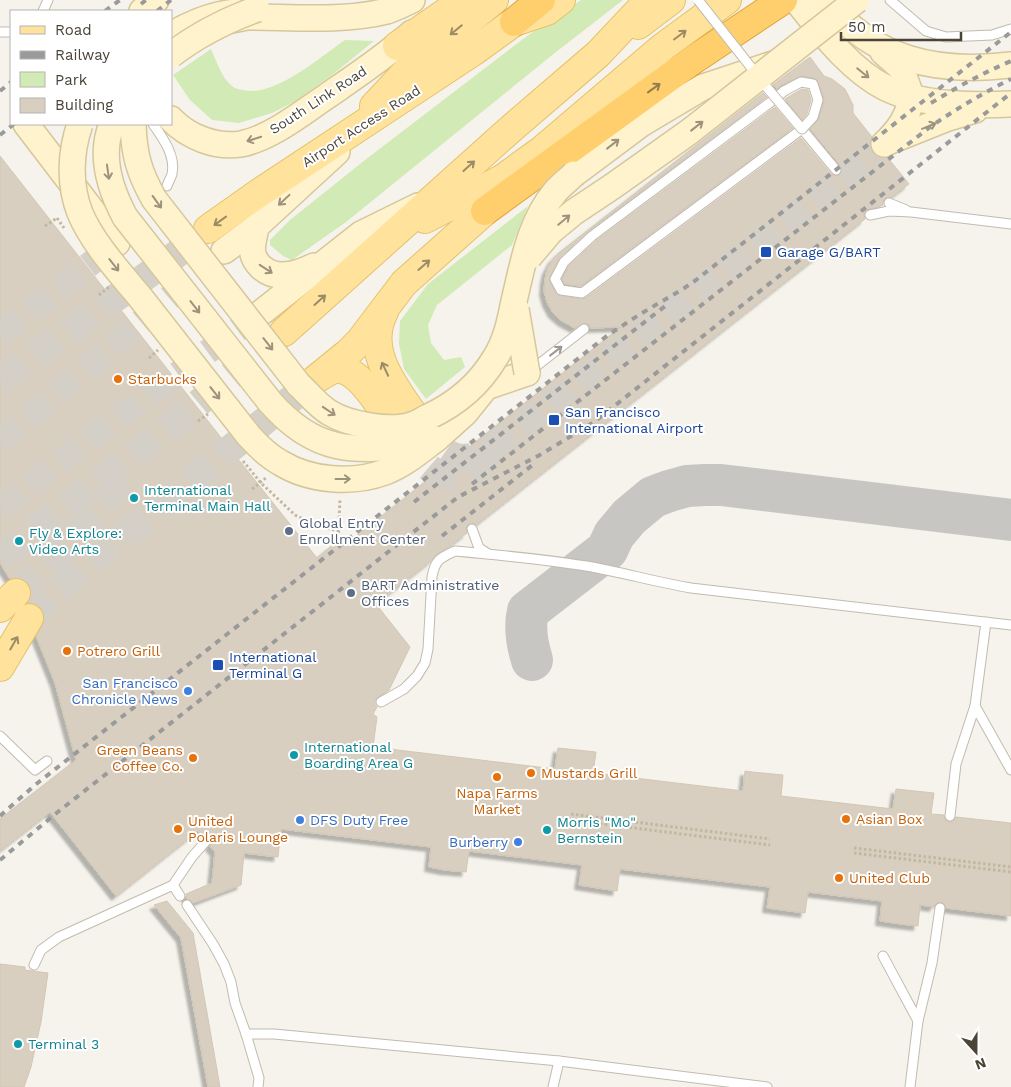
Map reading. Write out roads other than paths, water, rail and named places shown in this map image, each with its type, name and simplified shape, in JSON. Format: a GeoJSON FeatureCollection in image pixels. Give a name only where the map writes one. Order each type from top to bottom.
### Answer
{"type":"FeatureCollection","features":[{"type":"Feature","properties":{"kind":"highway"},"geometry":{"type":"LineString","coordinates":[[514,22],[529,0]]}},
{"type":"Feature","properties":{"kind":"highway"},"geometry":{"type":"LineString","coordinates":[[514,22],[541,0]]}},
{"type":"Feature","properties":{"kind":"highway"},"geometry":{"type":"LineString","coordinates":[[485,211],[595,119],[693,60],[783,0]]}},
{"type":"Feature","properties":{"kind":"main road"},"geometry":{"type":"LineString","coordinates":[[397,46],[464,0]]}},
{"type":"Feature","properties":{"kind":"main road"},"geometry":{"type":"LineString","coordinates":[[346,136],[404,73],[494,0]]}},
{"type":"Feature","properties":{"kind":"main road","name":"Airport Access Road"},"geometry":{"type":"LineString","coordinates":[[216,240],[260,193],[372,120],[514,22],[547,10],[561,0]]}},
{"type":"Feature","properties":{"kind":"main road"},"geometry":{"type":"LineString","coordinates":[[598,54],[649,0]]}},
{"type":"Feature","properties":{"kind":"main road"},"geometry":{"type":"LineString","coordinates":[[284,332],[526,115],[598,54],[671,0]]}},
{"type":"Feature","properties":{"kind":"main road"},"geometry":{"type":"LineString","coordinates":[[388,238],[502,179],[542,150],[595,119],[663,47],[727,0]]}},
{"type":"Feature","properties":{"kind":"main road"},"geometry":{"type":"LineString","coordinates":[[390,300],[382,316],[377,344],[380,359],[388,376],[398,412],[350,372],[338,369],[329,371],[316,379],[360,342],[390,300],[404,282],[485,211],[542,150]]}},
{"type":"Feature","properties":{"kind":"main road"},"geometry":{"type":"LineString","coordinates":[[0,667],[28,618]]}},
{"type":"Feature","properties":{"kind":"street"},"geometry":{"type":"LineString","coordinates":[[143,10],[156,0]]}},
{"type":"Feature","properties":{"kind":"street"},"geometry":{"type":"LineString","coordinates":[[176,32],[197,8],[208,0]]}},
{"type":"Feature","properties":{"kind":"street"},"geometry":{"type":"LineString","coordinates":[[176,32],[207,18],[262,5],[325,0]]}},
{"type":"Feature","properties":{"kind":"street"},"geometry":{"type":"LineString","coordinates":[[172,53],[234,18],[262,5],[310,13],[334,10],[356,0]]}},
{"type":"Feature","properties":{"kind":"street"},"geometry":{"type":"LineString","coordinates":[[172,53],[199,33],[222,22],[247,17],[339,18],[366,15],[388,10],[412,0]]}},
{"type":"Feature","properties":{"kind":"street","name":"South Link Road"},"geometry":{"type":"LineString","coordinates":[[172,120],[187,132],[204,140],[223,144],[241,144],[269,133],[305,111],[397,46],[450,0]]}},
{"type":"Feature","properties":{"kind":"street"},"geometry":{"type":"LineString","coordinates":[[796,0],[828,39],[876,83],[912,98],[944,102],[1006,105]]}},
{"type":"Feature","properties":{"kind":"street"},"geometry":{"type":"LineString","coordinates":[[824,0],[847,24],[901,68],[912,98],[905,118],[899,128],[884,144],[966,112],[1006,105]]}},
{"type":"Feature","properties":{"kind":"street"},"geometry":{"type":"LineString","coordinates":[[80,125],[74,143],[72,175],[73,188],[86,226],[249,436],[267,454],[282,464],[298,471],[331,479],[367,477],[384,473],[401,465],[465,414],[486,387],[495,372],[500,358],[513,295],[528,258],[551,231],[574,212],[689,132],[857,0]]}},
{"type":"Feature","properties":{"kind":"street"},"geometry":{"type":"LineString","coordinates":[[870,41],[893,53],[924,63],[963,68],[1000,66]]}},
{"type":"Feature","properties":{"kind":"street"},"geometry":{"type":"LineString","coordinates":[[133,125],[136,156],[141,174],[154,199],[299,385],[329,412],[344,420],[375,427],[392,428],[410,426],[460,399],[480,380],[496,358],[508,332],[532,232],[543,208],[556,191],[574,174],[664,108],[703,87],[777,62]]}},
{"type":"Feature","properties":{"kind":"street"},"geometry":{"type":"LineString","coordinates":[[912,98],[1000,66]]}},
{"type":"Feature","properties":{"kind":"street"},"geometry":{"type":"LineString","coordinates":[[216,240],[256,226],[372,120]]}},
{"type":"Feature","properties":{"kind":"street"},"geometry":{"type":"LineString","coordinates":[[27,125],[117,243]]}},
{"type":"Feature","properties":{"kind":"street"},"geometry":{"type":"LineString","coordinates":[[112,125],[107,144],[109,180],[125,217],[286,420],[322,442],[347,448],[365,450],[428,444]]}},
{"type":"Feature","properties":{"kind":"street"},"geometry":{"type":"LineString","coordinates":[[262,312],[361,234],[433,198]]}},
{"type":"Feature","properties":{"kind":"street"},"geometry":{"type":"LineString","coordinates":[[256,226],[253,254],[257,263],[266,271],[274,274],[291,274],[309,268],[335,254]]}},
{"type":"Feature","properties":{"kind":"street"},"geometry":{"type":"LineString","coordinates":[[486,387],[527,373],[513,295]]}},
{"type":"Feature","properties":{"kind":"lane"},"geometry":{"type":"LineString","coordinates":[[698,0],[836,170]]}},
{"type":"Feature","properties":{"kind":"lane"},"geometry":{"type":"LineString","coordinates":[[890,0],[926,31],[946,37],[992,35],[1011,29]]}},
{"type":"Feature","properties":{"kind":"lane"},"geometry":{"type":"LineString","coordinates":[[801,82],[813,84],[818,100],[813,117],[802,129],[582,293],[561,290],[555,279],[564,262],[592,236],[784,91],[801,82]]}},
{"type":"Feature","properties":{"kind":"lane"},"geometry":{"type":"LineString","coordinates":[[154,125],[164,138],[172,161],[172,174],[167,186]]}},
{"type":"Feature","properties":{"kind":"lane"},"geometry":{"type":"LineString","coordinates":[[890,203],[911,212]]}},
{"type":"Feature","properties":{"kind":"lane"},"geometry":{"type":"LineString","coordinates":[[870,214],[889,211],[911,212],[1011,224]]}},
{"type":"Feature","properties":{"kind":"lane"},"geometry":{"type":"LineString","coordinates":[[527,373],[584,329]]}},
{"type":"Feature","properties":{"kind":"lane"},"geometry":{"type":"LineString","coordinates":[[472,529],[480,548],[490,555]]}},
{"type":"Feature","properties":{"kind":"lane"},"geometry":{"type":"LineString","coordinates":[[381,702],[404,688],[417,676],[425,663],[428,649],[434,566],[441,558],[455,551],[584,566],[691,588],[1011,625]]}},
{"type":"Feature","properties":{"kind":"lane"},"geometry":{"type":"LineString","coordinates":[[950,816],[956,764],[975,706],[986,622]]}},
{"type":"Feature","properties":{"kind":"lane"},"geometry":{"type":"LineString","coordinates":[[975,706],[1011,770]]}},
{"type":"Feature","properties":{"kind":"lane"},"geometry":{"type":"LineString","coordinates":[[0,736],[35,770],[48,761]]}},
{"type":"Feature","properties":{"kind":"lane"},"geometry":{"type":"LineString","coordinates":[[34,965],[41,950],[59,937],[172,885],[206,841]]}},
{"type":"Feature","properties":{"kind":"lane"},"geometry":{"type":"LineString","coordinates":[[172,885],[180,896]]}},
{"type":"Feature","properties":{"kind":"lane"},"geometry":{"type":"LineString","coordinates":[[187,905],[224,964],[259,1078],[258,1087]]}},
{"type":"Feature","properties":{"kind":"lane"},"geometry":{"type":"LineString","coordinates":[[910,1087],[918,1020],[932,963],[940,908]]}},
{"type":"Feature","properties":{"kind":"lane"},"geometry":{"type":"LineString","coordinates":[[883,956],[918,1020]]}},
{"type":"Feature","properties":{"kind":"lane"},"geometry":{"type":"LineString","coordinates":[[246,1034],[274,1034],[559,1060],[767,1087]]}},
{"type":"Feature","properties":{"kind":"lane"},"geometry":{"type":"LineString","coordinates":[[553,1087],[559,1060]]}},
{"type":"Feature","properties":{"kind":"tunnel"},"geometry":{"type":"LineString","coordinates":[[491,449],[884,144]]}},
{"type":"Feature","properties":{"kind":"tunnel"},"geometry":{"type":"LineString","coordinates":[[0,380],[173,257],[208,229]]}},
{"type":"Feature","properties":{"kind":"tunnel"},"geometry":{"type":"LineString","coordinates":[[0,334],[117,243]]}},
{"type":"Feature","properties":{"kind":"tunnel"},"geometry":{"type":"LineString","coordinates":[[0,442],[222,253]]}},
{"type":"Feature","properties":{"kind":"tunnel"},"geometry":{"type":"LineString","coordinates":[[0,507],[70,453],[262,312]]}},
{"type":"Feature","properties":{"kind":"tunnel"},"geometry":{"type":"LineString","coordinates":[[0,558],[166,430],[284,332]]}},
{"type":"Feature","properties":{"kind":"tunnel"},"geometry":{"type":"LineString","coordinates":[[29,618],[47,598],[316,379]]}},
{"type":"Feature","properties":{"kind":"tunnel"},"geometry":{"type":"LineString","coordinates":[[418,420],[440,448],[448,454],[467,458],[491,449]]}},
{"type":"Feature","properties":{"kind":"tunnel"},"geometry":{"type":"LineString","coordinates":[[402,435],[433,471],[450,477],[472,471],[491,449]]}},
{"type":"Feature","properties":{"kind":"tunnel"},"geometry":{"type":"LineString","coordinates":[[16,593],[67,545],[131,471]]}},
{"type":"Feature","properties":{"kind":"railway"},"geometry":{"type":"LineString","coordinates":[[106,10],[120,0]]}},
{"type":"Feature","properties":{"kind":"railway"},"geometry":{"type":"LineString","coordinates":[[141,4],[146,0]]}},
{"type":"Feature","properties":{"kind":"railway"},"geometry":{"type":"LineString","coordinates":[[158,10],[171,0]]}},
{"type":"Feature","properties":{"kind":"railway"},"geometry":{"type":"LineString","coordinates":[[0,816],[35,785],[608,335],[696,280],[1011,32]]}},
{"type":"Feature","properties":{"kind":"railway"},"geometry":{"type":"LineString","coordinates":[[931,103],[970,80],[1011,61]]}},
{"type":"Feature","properties":{"kind":"railway"},"geometry":{"type":"LineString","coordinates":[[472,484],[930,127],[1011,79]]}},
{"type":"Feature","properties":{"kind":"railway"},"geometry":{"type":"LineString","coordinates":[[0,91],[10,83]]}},
{"type":"Feature","properties":{"kind":"railway"},"geometry":{"type":"LineString","coordinates":[[0,860],[59,811],[458,497],[538,456],[594,422],[1011,93]]}},
{"type":"Feature","properties":{"kind":"railway"},"geometry":{"type":"LineString","coordinates":[[0,135],[13,125]]}},
{"type":"Feature","properties":{"kind":"railway"},"geometry":{"type":"LineString","coordinates":[[414,502],[669,303]]}},
{"type":"Feature","properties":{"kind":"railway"},"geometry":{"type":"LineString","coordinates":[[442,536],[535,463]]}},
{"type":"Feature","properties":{"kind":"place","name":"Garage G/BART"},"geometry":{"type":"Point","coordinates":[766,252]}},
{"type":"Feature","properties":{"kind":"place","name":"Starbucks"},"geometry":{"type":"Point","coordinates":[118,379]}},
{"type":"Feature","properties":{"kind":"place","name":"San Francisco International Airport"},"geometry":{"type":"Point","coordinates":[554,420]}},
{"type":"Feature","properties":{"kind":"place","name":"International Terminal Main Hall"},"geometry":{"type":"Point","coordinates":[134,498]}},
{"type":"Feature","properties":{"kind":"place","name":"Global Entry Enrollment Center"},"geometry":{"type":"Point","coordinates":[289,531]}},
{"type":"Feature","properties":{"kind":"place","name":"Fly & Explore: Video Arts"},"geometry":{"type":"Point","coordinates":[19,541]}},
{"type":"Feature","properties":{"kind":"place","name":"BART Administrative Offices"},"geometry":{"type":"Point","coordinates":[351,593]}},
{"type":"Feature","properties":{"kind":"place","name":"Potrero Grill"},"geometry":{"type":"Point","coordinates":[67,651]}},
{"type":"Feature","properties":{"kind":"place","name":"International Terminal G"},"geometry":{"type":"Point","coordinates":[218,665]}},
{"type":"Feature","properties":{"kind":"place","name":"San Francisco Chronicle News"},"geometry":{"type":"Point","coordinates":[188,691]}},
{"type":"Feature","properties":{"kind":"place","name":"International Boarding Area G"},"geometry":{"type":"Point","coordinates":[294,755]}},
{"type":"Feature","properties":{"kind":"place","name":"Green Beans Coffee Co."},"geometry":{"type":"Point","coordinates":[193,758]}},
{"type":"Feature","properties":{"kind":"place","name":"Mustards Grill"},"geometry":{"type":"Point","coordinates":[531,773]}},
{"type":"Feature","properties":{"kind":"place","name":"Napa Farms Market"},"geometry":{"type":"Point","coordinates":[497,777]}},
{"type":"Feature","properties":{"kind":"place","name":"Asian Box"},"geometry":{"type":"Point","coordinates":[846,819]}},
{"type":"Feature","properties":{"kind":"place","name":"DFS Duty Free"},"geometry":{"type":"Point","coordinates":[300,820]}},
{"type":"Feature","properties":{"kind":"place","name":"United Polaris Lounge"},"geometry":{"type":"Point","coordinates":[178,829]}},
{"type":"Feature","properties":{"kind":"place","name":"Morris \"Mo\" Bernstein"},"geometry":{"type":"Point","coordinates":[547,830]}},
{"type":"Feature","properties":{"kind":"place","name":"Burberry"},"geometry":{"type":"Point","coordinates":[518,842]}},
{"type":"Feature","properties":{"kind":"place","name":"United Club"},"geometry":{"type":"Point","coordinates":[839,878]}},
{"type":"Feature","properties":{"kind":"place","name":"Terminal 3"},"geometry":{"type":"Point","coordinates":[18,1044]}}]}
